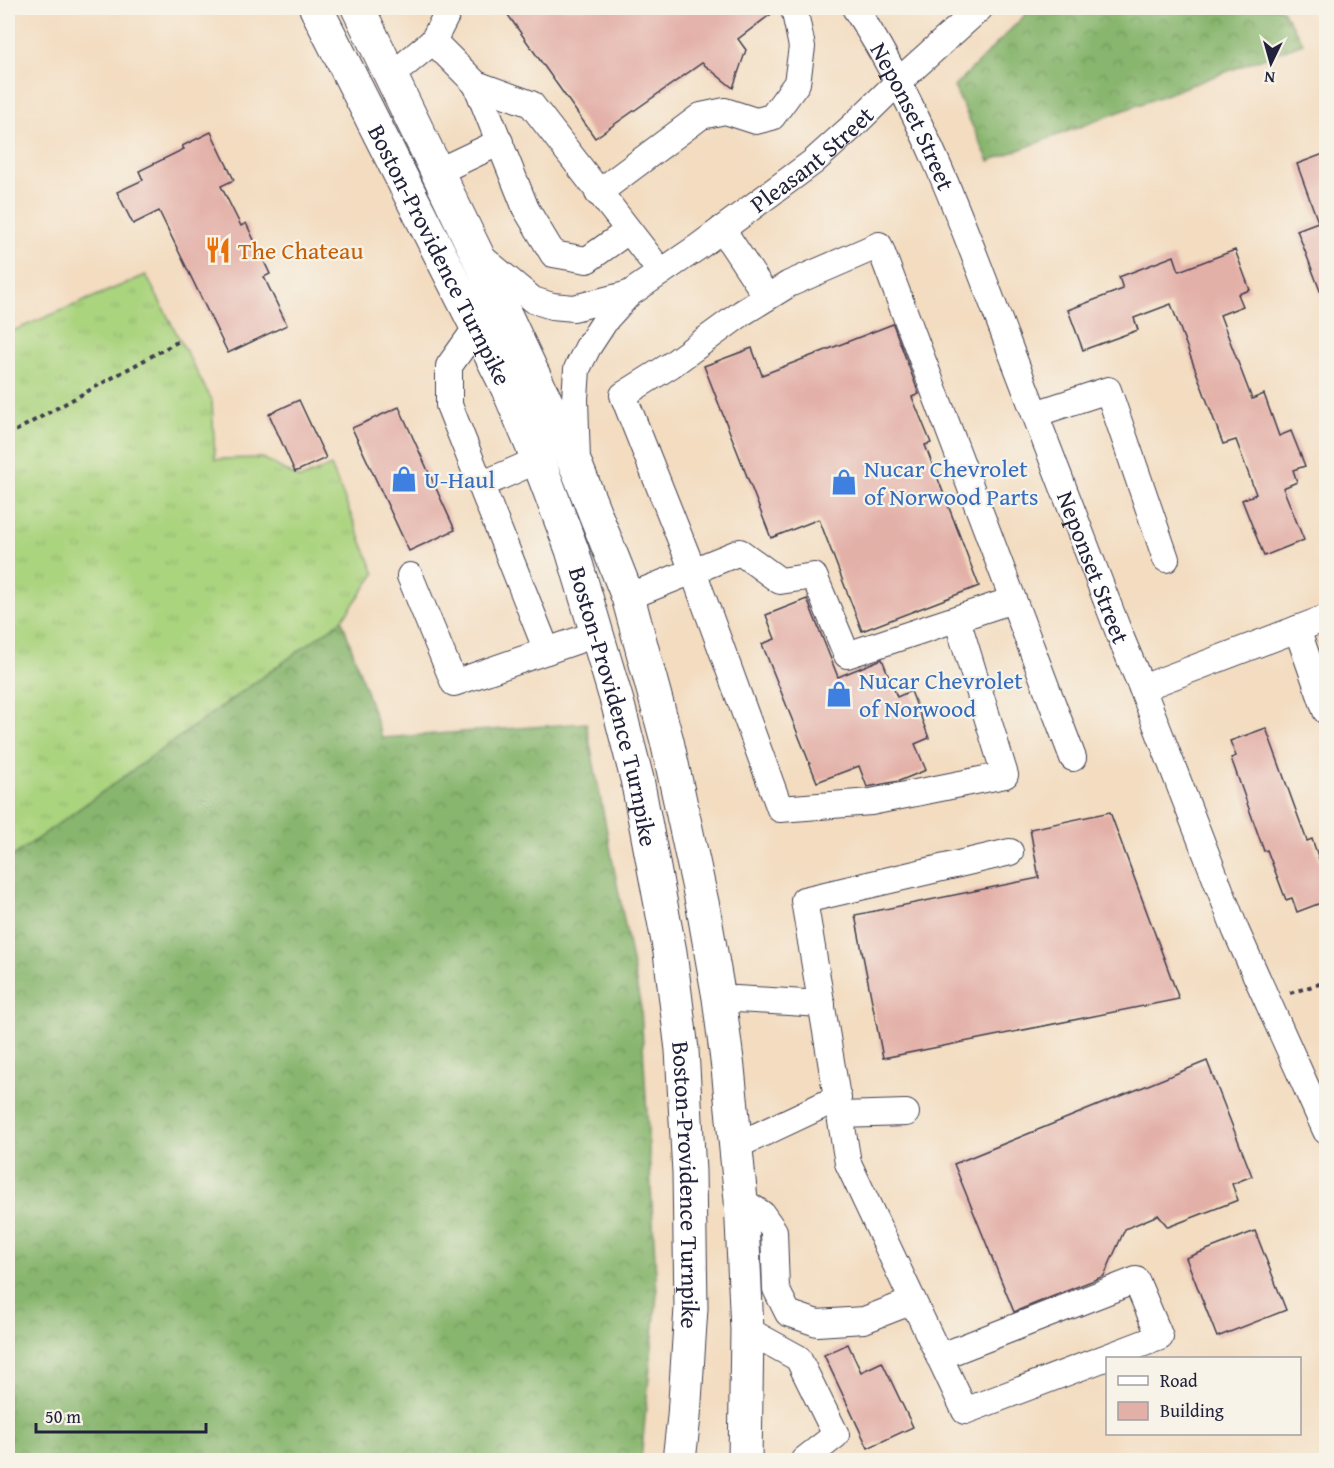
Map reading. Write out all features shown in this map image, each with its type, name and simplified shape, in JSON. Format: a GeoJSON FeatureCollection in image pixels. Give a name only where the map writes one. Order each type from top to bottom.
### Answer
{"type":"FeatureCollection","features":[{"type":"Feature","properties":{"kind":"main road","name":"Boston-Providence Turnpike"},"geometry":{"type":"LineString","coordinates":[[316,8],[508,389],[538,460],[572,550],[618,705],[637,779],[670,952],[682,1050],[689,1172],[691,1308],[679,1461]]}},
{"type":"Feature","properties":{"kind":"main road","name":"Boston-Providence Turnpike"},"geometry":{"type":"LineString","coordinates":[[358,8],[577,468],[628,597],[667,741],[720,998],[741,1200],[747,1330],[745,1461]]}},
{"type":"Feature","properties":{"kind":"street"},"geometry":{"type":"LineString","coordinates":[[391,76],[433,40],[450,8]]}},
{"type":"Feature","properties":{"kind":"street"},"geometry":{"type":"LineString","coordinates":[[598,193],[701,116],[725,111],[756,121],[772,117],[797,83],[802,47],[794,8]]}},
{"type":"Feature","properties":{"kind":"street","name":"Neponset Street"},"geometry":{"type":"LineString","coordinates":[[855,8],[899,81],[916,116],[981,271],[1236,931],[1326,1131]]}},
{"type":"Feature","properties":{"kind":"street","name":"Pleasant Street"},"geometry":{"type":"LineString","coordinates":[[577,468],[575,399],[577,369],[601,328],[629,294],[813,162],[980,8]]}},
{"type":"Feature","properties":{"kind":"street"},"geometry":{"type":"LineString","coordinates":[[433,40],[476,84],[526,209],[553,254],[586,260],[628,231]]}},
{"type":"Feature","properties":{"kind":"street"},"geometry":{"type":"LineString","coordinates":[[476,84],[531,104],[661,272]]}},
{"type":"Feature","properties":{"kind":"street"},"geometry":{"type":"LineString","coordinates":[[437,172],[500,142]]}},
{"type":"Feature","properties":{"kind":"street"},"geometry":{"type":"LineString","coordinates":[[722,229],[767,297]]}},
{"type":"Feature","properties":{"kind":"street"},"geometry":{"type":"LineString","coordinates":[[957,619],[1005,775],[871,802],[780,809],[693,571],[623,394],[789,284],[879,245],[1073,758]]}},
{"type":"Feature","properties":{"kind":"street","name":"Pleasant Street"},"geometry":{"type":"LineString","coordinates":[[477,254],[532,300],[552,306],[574,308],[629,294]]}},
{"type":"Feature","properties":{"kind":"street"},"geometry":{"type":"LineString","coordinates":[[477,327],[449,366],[450,405],[547,651]]}},
{"type":"Feature","properties":{"kind":"street"},"geometry":{"type":"LineString","coordinates":[[1035,414],[1108,390],[1166,558]]}},
{"type":"Feature","properties":{"kind":"street"},"geometry":{"type":"LineString","coordinates":[[481,485],[538,460]]}},
{"type":"Feature","properties":{"kind":"street"},"geometry":{"type":"LineString","coordinates":[[628,597],[740,552],[780,581],[814,576],[847,655],[1013,600]]}},
{"type":"Feature","properties":{"kind":"street"},"geometry":{"type":"LineString","coordinates":[[410,576],[454,683],[596,634]]}},
{"type":"Feature","properties":{"kind":"street"},"geometry":{"type":"LineString","coordinates":[[1142,688],[1326,618]]}},
{"type":"Feature","properties":{"kind":"street"},"geometry":{"type":"LineString","coordinates":[[1297,629],[1326,711]]}},
{"type":"Feature","properties":{"kind":"street"},"geometry":{"type":"LineString","coordinates":[[1010,852],[804,900],[848,1163],[965,1411],[1106,1357]]}},
{"type":"Feature","properties":{"kind":"street"},"geometry":{"type":"LineString","coordinates":[[720,998],[822,1004]]}},
{"type":"Feature","properties":{"kind":"street"},"geometry":{"type":"LineString","coordinates":[[736,1146],[839,1106],[906,1113]]}},
{"type":"Feature","properties":{"kind":"street"},"geometry":{"type":"LineString","coordinates":[[741,1200],[762,1214],[774,1231],[776,1289],[788,1313],[817,1323],[864,1320],[913,1301]]}},
{"type":"Feature","properties":{"kind":"street"},"geometry":{"type":"LineString","coordinates":[[939,1357],[1136,1280],[1160,1337],[1107,1357]]}},
{"type":"Feature","properties":{"kind":"street"},"geometry":{"type":"LineString","coordinates":[[747,1330],[798,1358],[837,1435],[804,1461]]}},
{"type":"Feature","properties":{"kind":"path"},"geometry":{"type":"LineString","coordinates":[[8,435],[181,340]]}},
{"type":"Feature","properties":{"kind":"path"},"geometry":{"type":"LineString","coordinates":[[1266,1001],[1326,982]]}},
{"type":"Feature","properties":{"kind":"green space"},"geometry":{"type":"Polygon","coordinates":[[[1032,8],[1281,8],[1303,43],[989,161],[954,87],[1032,8]]]}},
{"type":"Feature","properties":{"kind":"green space"},"geometry":{"type":"Polygon","coordinates":[[[146,275],[212,401],[215,459],[263,458],[300,479],[331,466],[375,574],[342,620],[8,860],[8,333],[146,275]]]}},
{"type":"Feature","properties":{"kind":"green space"},"geometry":{"type":"Polygon","coordinates":[[[342,620],[382,738],[586,723],[641,1008],[657,1294],[641,1460],[8,1460],[8,860],[342,620]]]}},
{"type":"Feature","properties":{"kind":"building"},"geometry":{"type":"Polygon","coordinates":[[[503,8],[779,8],[738,39],[746,50],[733,88],[702,63],[595,138],[503,8]]]}},
{"type":"Feature","properties":{"kind":"building","name":"The Chateau"},"geometry":{"type":"Polygon","coordinates":[[[211,132],[234,180],[221,186],[241,226],[246,223],[270,274],[264,277],[287,325],[228,353],[159,211],[133,224],[117,192],[143,180],[139,171],[184,149],[182,146],[211,132]]]}},
{"type":"Feature","properties":{"kind":"building"},"geometry":{"type":"Polygon","coordinates":[[[1326,153],[1325,304],[1297,230],[1318,222],[1297,164],[1326,153]]]}},
{"type":"Feature","properties":{"kind":"building"},"geometry":{"type":"Polygon","coordinates":[[[1235,250],[1250,290],[1238,294],[1243,306],[1220,315],[1252,399],[1264,394],[1279,436],[1291,431],[1305,466],[1293,470],[1297,482],[1283,488],[1304,540],[1264,556],[1242,500],[1256,494],[1236,440],[1223,444],[1171,304],[1134,318],[1138,330],[1083,350],[1068,310],[1123,289],[1119,277],[1174,256],[1179,271],[1235,250]]]}},
{"type":"Feature","properties":{"kind":"building","name":"Nucar Chevrolet of Norwood Parts"},"geometry":{"type":"Polygon","coordinates":[[[893,324],[919,394],[912,397],[931,443],[925,445],[979,586],[862,631],[819,519],[771,538],[704,366],[752,348],[762,375],[893,324]]]}},
{"type":"Feature","properties":{"kind":"building"},"geometry":{"type":"Polygon","coordinates":[[[299,400],[326,458],[295,472],[269,414],[299,400]]]}},
{"type":"Feature","properties":{"kind":"building","name":"U-Haul"},"geometry":{"type":"Polygon","coordinates":[[[399,407],[455,530],[409,551],[352,428],[399,407]]]}},
{"type":"Feature","properties":{"kind":"building","name":"Nucar Chevrolet of Norwood"},"geometry":{"type":"Polygon","coordinates":[[[807,599],[838,677],[882,659],[897,697],[911,691],[929,738],[915,744],[926,770],[899,781],[867,787],[859,766],[817,782],[762,644],[775,639],[766,615],[807,599]]]}},
{"type":"Feature","properties":{"kind":"building"},"geometry":{"type":"Polygon","coordinates":[[[1266,728],[1307,841],[1312,839],[1326,879],[1326,901],[1297,912],[1292,898],[1286,900],[1267,850],[1264,851],[1231,758],[1236,756],[1230,741],[1266,728]]]}},
{"type":"Feature","properties":{"kind":"building"},"geometry":{"type":"Polygon","coordinates":[[[1110,812],[1179,999],[883,1058],[855,915],[1039,878],[1030,829],[1110,812]]]}},
{"type":"Feature","properties":{"kind":"building"},"geometry":{"type":"Polygon","coordinates":[[[1207,1061],[1252,1176],[1232,1184],[1238,1200],[1168,1227],[1158,1215],[1125,1229],[1104,1276],[1014,1312],[954,1164],[1207,1061]]]}},
{"type":"Feature","properties":{"kind":"building"},"geometry":{"type":"Polygon","coordinates":[[[1255,1231],[1286,1310],[1217,1337],[1186,1258],[1255,1231]]]}},
{"type":"Feature","properties":{"kind":"building"},"geometry":{"type":"Polygon","coordinates":[[[848,1344],[861,1372],[882,1362],[913,1427],[868,1448],[824,1355],[848,1344]]]}},
{"type":"Feature","properties":{"kind":"place","name":"The Chateau"},"geometry":{"type":"Point","coordinates":[218,250]}},
{"type":"Feature","properties":{"kind":"place","name":"U-Haul"},"geometry":{"type":"Point","coordinates":[404,479]}},
{"type":"Feature","properties":{"kind":"place","name":"Nucar Chevrolet of Norwood Parts"},"geometry":{"type":"Point","coordinates":[844,482]}},
{"type":"Feature","properties":{"kind":"place","name":"Nucar Chevrolet of Norwood"},"geometry":{"type":"Point","coordinates":[839,694]}}]}
